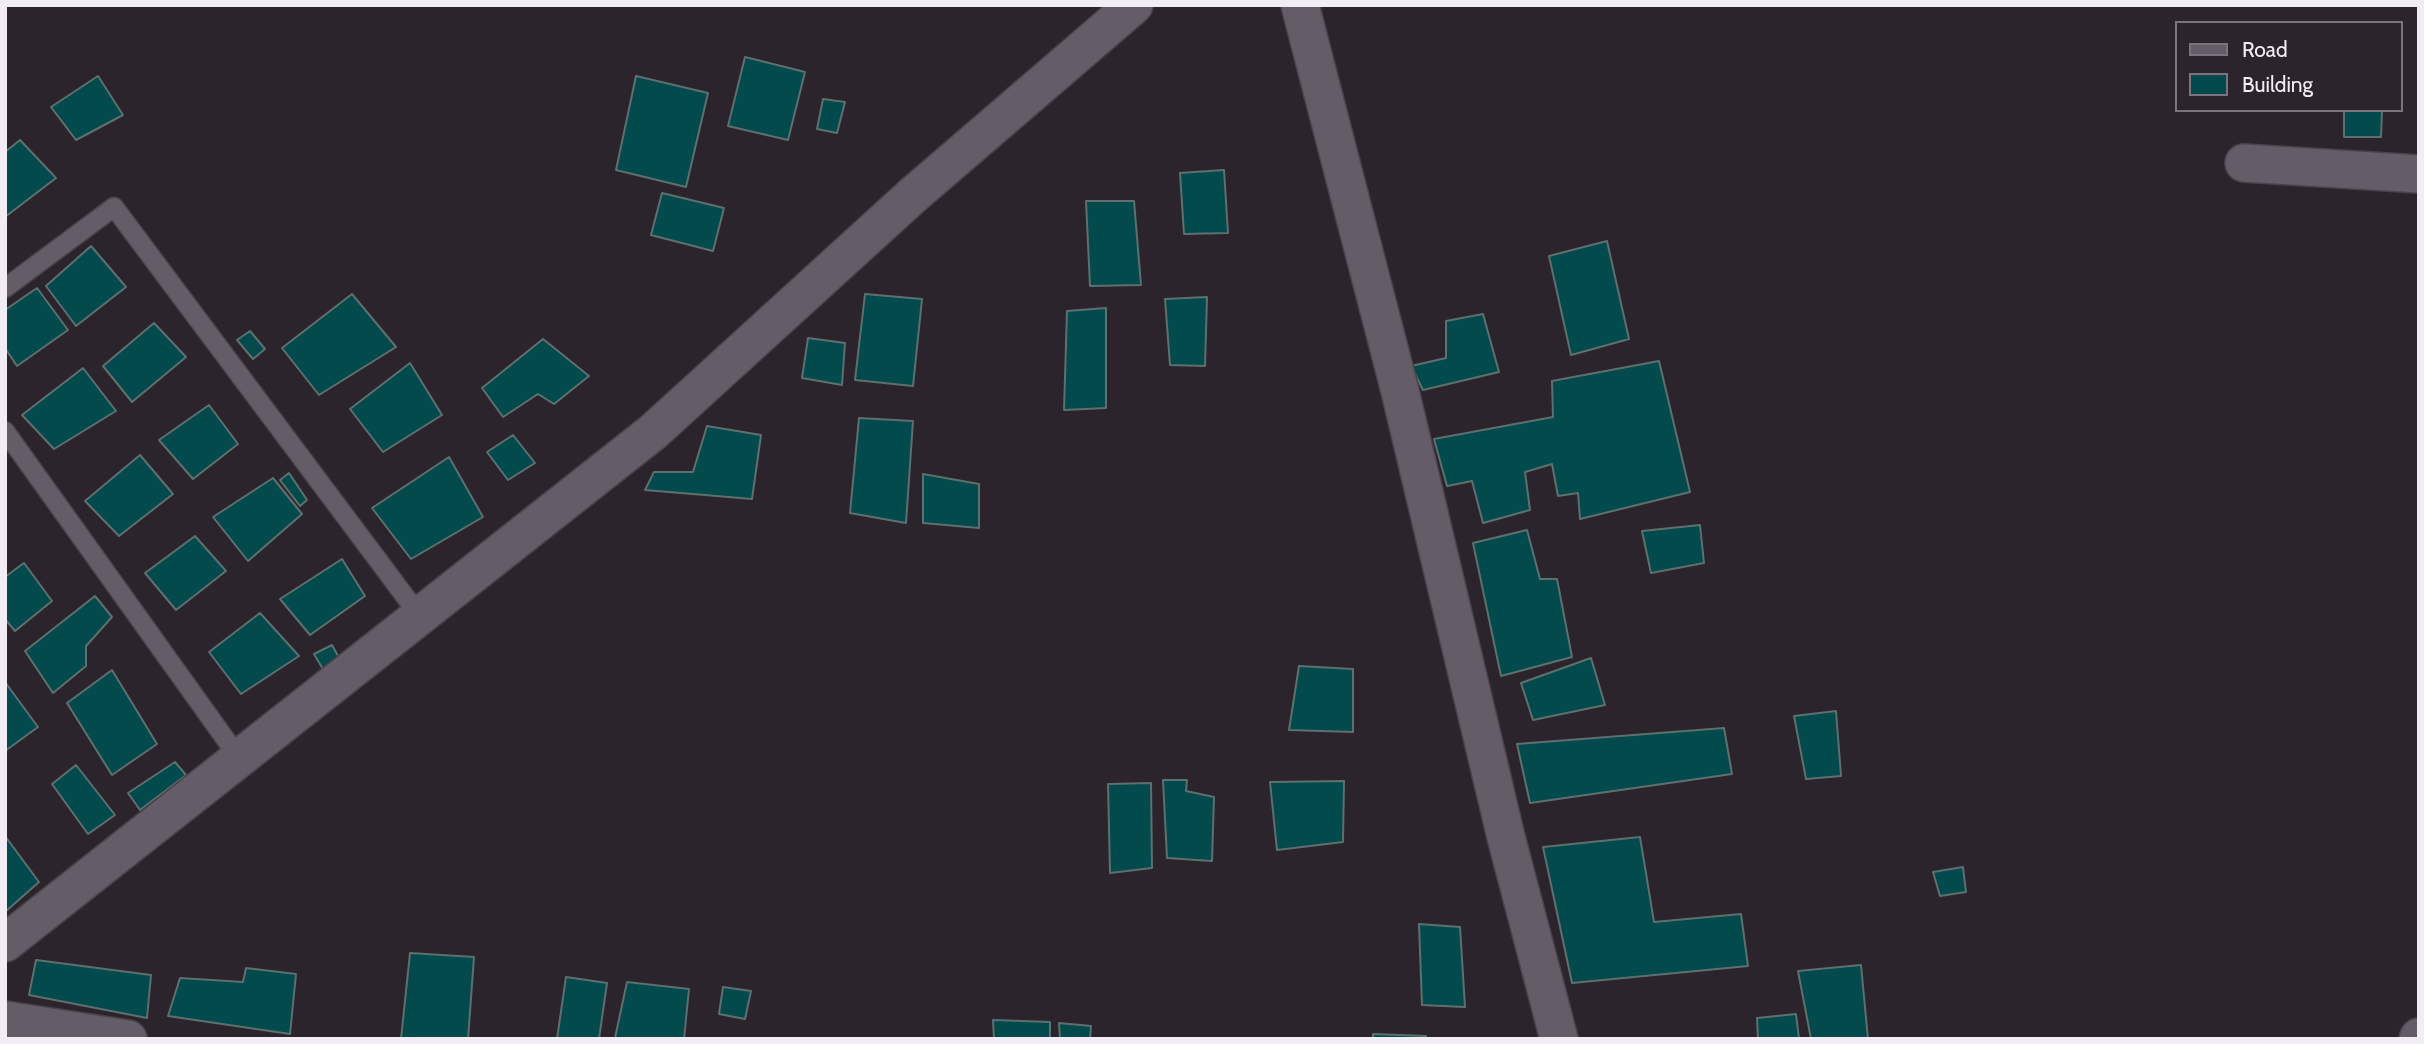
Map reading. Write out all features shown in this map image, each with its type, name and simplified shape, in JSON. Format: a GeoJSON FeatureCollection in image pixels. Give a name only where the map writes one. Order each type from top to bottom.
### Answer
{"type":"FeatureCollection","features":[{"type":"Feature","properties":{"kind":"street"},"geometry":{"type":"LineString","coordinates":[[5,943],[653,432],[912,196],[1133,5]]}},
{"type":"Feature","properties":{"kind":"street"},"geometry":{"type":"LineString","coordinates":[[1300,5],[1400,391],[1506,837],[1559,1039]]}},
{"type":"Feature","properties":{"kind":"street"},"geometry":{"type":"LineString","coordinates":[[2244,163],[2419,174]]}},
{"type":"Feature","properties":{"kind":"street"},"geometry":{"type":"LineString","coordinates":[[5,1020],[128,1039]]}},
{"type":"Feature","properties":{"kind":"lane"},"geometry":{"type":"LineString","coordinates":[[5,288],[114,207],[419,615]]}},
{"type":"Feature","properties":{"kind":"lane"},"geometry":{"type":"LineString","coordinates":[[5,431],[239,758]]}},
{"type":"Feature","properties":{"kind":"building"},"geometry":{"type":"Polygon","coordinates":[[[745,57],[805,72],[788,140],[728,126],[745,57]]]}},
{"type":"Feature","properties":{"kind":"building"},"geometry":{"type":"Polygon","coordinates":[[[98,76],[123,115],[76,140],[51,107],[98,76]]]}},
{"type":"Feature","properties":{"kind":"building"},"geometry":{"type":"Polygon","coordinates":[[[636,76],[708,93],[686,187],[616,170],[636,76]]]}},
{"type":"Feature","properties":{"kind":"building"},"geometry":{"type":"Polygon","coordinates":[[[823,99],[845,102],[837,133],[817,129],[823,99]]]}},
{"type":"Feature","properties":{"kind":"building"},"geometry":{"type":"Polygon","coordinates":[[[2344,112],[2382,112],[2381,137],[2344,137],[2344,112]]]}},
{"type":"Feature","properties":{"kind":"building"},"geometry":{"type":"Polygon","coordinates":[[[20,140],[56,178],[5,217],[5,152],[20,140]]]}},
{"type":"Feature","properties":{"kind":"building"},"geometry":{"type":"Polygon","coordinates":[[[1224,170],[1228,233],[1184,234],[1180,173],[1224,170]]]}},
{"type":"Feature","properties":{"kind":"building"},"geometry":{"type":"Polygon","coordinates":[[[662,193],[724,208],[713,251],[651,235],[662,193]]]}},
{"type":"Feature","properties":{"kind":"building"},"geometry":{"type":"Polygon","coordinates":[[[1086,201],[1134,201],[1141,285],[1090,286],[1086,201]]]}},
{"type":"Feature","properties":{"kind":"building"},"geometry":{"type":"Polygon","coordinates":[[[1607,241],[1629,339],[1571,355],[1549,256],[1607,241]]]}},
{"type":"Feature","properties":{"kind":"building"},"geometry":{"type":"Polygon","coordinates":[[[91,246],[126,287],[76,326],[46,286],[91,246]]]}},
{"type":"Feature","properties":{"kind":"building"},"geometry":{"type":"Polygon","coordinates":[[[37,288],[68,330],[17,366],[5,348],[5,310],[37,288]]]}},
{"type":"Feature","properties":{"kind":"building"},"geometry":{"type":"Polygon","coordinates":[[[352,294],[396,347],[319,395],[282,348],[352,294]]]}},
{"type":"Feature","properties":{"kind":"building"},"geometry":{"type":"Polygon","coordinates":[[[865,294],[922,299],[913,386],[855,380],[865,294]]]}},
{"type":"Feature","properties":{"kind":"building"},"geometry":{"type":"Polygon","coordinates":[[[1207,297],[1205,366],[1170,365],[1165,299],[1207,297]]]}},
{"type":"Feature","properties":{"kind":"building"},"geometry":{"type":"Polygon","coordinates":[[[1106,308],[1106,408],[1064,410],[1067,311],[1106,308]]]}},
{"type":"Feature","properties":{"kind":"building"},"geometry":{"type":"Polygon","coordinates":[[[1483,314],[1499,372],[1423,390],[1411,366],[1446,358],[1446,321],[1483,314]]]}},
{"type":"Feature","properties":{"kind":"building"},"geometry":{"type":"Polygon","coordinates":[[[154,323],[186,357],[132,402],[103,366],[154,323]]]}},
{"type":"Feature","properties":{"kind":"building"},"geometry":{"type":"Polygon","coordinates":[[[250,331],[265,349],[253,359],[237,340],[250,331]]]}},
{"type":"Feature","properties":{"kind":"building"},"geometry":{"type":"Polygon","coordinates":[[[808,338],[845,343],[842,385],[802,378],[808,338]]]}},
{"type":"Feature","properties":{"kind":"building"},"geometry":{"type":"Polygon","coordinates":[[[543,339],[589,376],[554,404],[538,394],[503,417],[482,388],[543,339]]]}},
{"type":"Feature","properties":{"kind":"building"},"geometry":{"type":"Polygon","coordinates":[[[1659,361],[1690,492],[1580,519],[1578,493],[1558,496],[1552,464],[1525,472],[1530,510],[1483,523],[1472,481],[1447,486],[1434,439],[1553,417],[1552,381],[1659,361]]]}},
{"type":"Feature","properties":{"kind":"building"},"geometry":{"type":"Polygon","coordinates":[[[410,363],[442,415],[383,452],[350,409],[410,363]]]}},
{"type":"Feature","properties":{"kind":"building"},"geometry":{"type":"Polygon","coordinates":[[[83,368],[116,411],[54,449],[22,415],[83,368]]]}},
{"type":"Feature","properties":{"kind":"building"},"geometry":{"type":"Polygon","coordinates":[[[209,405],[238,444],[193,479],[159,440],[209,405]]]}},
{"type":"Feature","properties":{"kind":"building"},"geometry":{"type":"Polygon","coordinates":[[[859,418],[913,421],[906,523],[850,513],[859,418]]]}},
{"type":"Feature","properties":{"kind":"building"},"geometry":{"type":"Polygon","coordinates":[[[707,426],[761,435],[752,499],[645,490],[654,472],[693,472],[707,426]]]}},
{"type":"Feature","properties":{"kind":"building"},"geometry":{"type":"Polygon","coordinates":[[[513,435],[535,463],[508,480],[487,452],[513,435]]]}},
{"type":"Feature","properties":{"kind":"building"},"geometry":{"type":"Polygon","coordinates":[[[140,455],[173,494],[119,536],[85,501],[140,455]]]}},
{"type":"Feature","properties":{"kind":"building"},"geometry":{"type":"Polygon","coordinates":[[[449,457],[483,517],[411,559],[372,508],[449,457]]]}},
{"type":"Feature","properties":{"kind":"building"},"geometry":{"type":"Polygon","coordinates":[[[289,473],[307,500],[300,506],[280,480],[289,473]]]}},
{"type":"Feature","properties":{"kind":"building"},"geometry":{"type":"Polygon","coordinates":[[[923,474],[979,484],[979,528],[923,523],[923,474]]]}},
{"type":"Feature","properties":{"kind":"building"},"geometry":{"type":"Polygon","coordinates":[[[273,478],[302,514],[248,561],[213,517],[273,478]]]}},
{"type":"Feature","properties":{"kind":"building"},"geometry":{"type":"Polygon","coordinates":[[[1700,525],[1704,563],[1651,573],[1642,531],[1700,525]]]}},
{"type":"Feature","properties":{"kind":"building"},"geometry":{"type":"Polygon","coordinates":[[[1527,530],[1540,579],[1557,579],[1572,657],[1501,676],[1473,543],[1527,530]]]}},
{"type":"Feature","properties":{"kind":"building"},"geometry":{"type":"Polygon","coordinates":[[[195,536],[226,571],[176,610],[145,573],[195,536]]]}},
{"type":"Feature","properties":{"kind":"building"},"geometry":{"type":"Polygon","coordinates":[[[342,559],[365,596],[310,635],[280,599],[342,559]]]}},
{"type":"Feature","properties":{"kind":"building"},"geometry":{"type":"Polygon","coordinates":[[[24,563],[52,601],[15,631],[5,619],[5,577],[24,563]]]}},
{"type":"Feature","properties":{"kind":"building"},"geometry":{"type":"Polygon","coordinates":[[[95,596],[112,617],[86,646],[86,666],[53,693],[25,651],[95,596]]]}},
{"type":"Feature","properties":{"kind":"building"},"geometry":{"type":"Polygon","coordinates":[[[260,613],[299,656],[241,694],[209,652],[260,613]]]}},
{"type":"Feature","properties":{"kind":"building"},"geometry":{"type":"Polygon","coordinates":[[[332,645],[342,663],[324,671],[314,654],[332,645]]]}},
{"type":"Feature","properties":{"kind":"building"},"geometry":{"type":"Polygon","coordinates":[[[1591,658],[1605,705],[1533,720],[1521,683],[1591,658]]]}},
{"type":"Feature","properties":{"kind":"building"},"geometry":{"type":"Polygon","coordinates":[[[1299,666],[1353,669],[1353,732],[1289,730],[1299,666]]]}},
{"type":"Feature","properties":{"kind":"building"},"geometry":{"type":"Polygon","coordinates":[[[112,670],[157,744],[112,775],[67,703],[112,670]]]}},
{"type":"Feature","properties":{"kind":"building"},"geometry":{"type":"Polygon","coordinates":[[[5,682],[38,727],[5,751],[5,682]]]}},
{"type":"Feature","properties":{"kind":"building"},"geometry":{"type":"Polygon","coordinates":[[[1836,711],[1841,776],[1806,779],[1794,716],[1836,711]]]}},
{"type":"Feature","properties":{"kind":"building"},"geometry":{"type":"Polygon","coordinates":[[[1724,728],[1732,774],[1530,803],[1517,744],[1724,728]]]}},
{"type":"Feature","properties":{"kind":"building"},"geometry":{"type":"Polygon","coordinates":[[[175,762],[186,775],[140,810],[128,793],[175,762]]]}},
{"type":"Feature","properties":{"kind":"building"},"geometry":{"type":"Polygon","coordinates":[[[76,765],[115,815],[88,834],[52,784],[76,765]]]}},
{"type":"Feature","properties":{"kind":"building"},"geometry":{"type":"Polygon","coordinates":[[[1163,780],[1187,780],[1186,791],[1214,797],[1212,861],[1167,858],[1163,780]]]}},
{"type":"Feature","properties":{"kind":"building"},"geometry":{"type":"Polygon","coordinates":[[[1344,781],[1343,842],[1277,850],[1270,782],[1344,781]]]}},
{"type":"Feature","properties":{"kind":"building"},"geometry":{"type":"Polygon","coordinates":[[[1151,783],[1152,868],[1110,873],[1108,784],[1151,783]]]}},
{"type":"Feature","properties":{"kind":"building"},"geometry":{"type":"Polygon","coordinates":[[[5,836],[39,882],[5,912],[5,836]]]}},
{"type":"Feature","properties":{"kind":"building"},"geometry":{"type":"Polygon","coordinates":[[[1640,837],[1654,922],[1741,914],[1748,966],[1572,983],[1543,847],[1640,837]]]}},
{"type":"Feature","properties":{"kind":"building"},"geometry":{"type":"Polygon","coordinates":[[[1963,867],[1966,892],[1940,896],[1933,872],[1963,867]]]}},
{"type":"Feature","properties":{"kind":"building"},"geometry":{"type":"Polygon","coordinates":[[[1419,924],[1460,927],[1465,1007],[1422,1005],[1419,924]]]}},
{"type":"Feature","properties":{"kind":"building"},"geometry":{"type":"Polygon","coordinates":[[[410,953],[474,957],[468,1039],[401,1039],[410,953]]]}},
{"type":"Feature","properties":{"kind":"building"},"geometry":{"type":"Polygon","coordinates":[[[36,960],[151,975],[147,1018],[29,995],[36,960]]]}},
{"type":"Feature","properties":{"kind":"building"},"geometry":{"type":"Polygon","coordinates":[[[1861,965],[1868,1039],[1811,1039],[1798,971],[1861,965]]]}},
{"type":"Feature","properties":{"kind":"building"},"geometry":{"type":"Polygon","coordinates":[[[246,968],[296,974],[290,1034],[168,1016],[180,978],[243,982],[246,968]]]}},
{"type":"Feature","properties":{"kind":"building"},"geometry":{"type":"Polygon","coordinates":[[[566,977],[607,983],[599,1039],[557,1039],[566,977]]]}},
{"type":"Feature","properties":{"kind":"building"},"geometry":{"type":"Polygon","coordinates":[[[627,982],[689,989],[684,1039],[615,1038],[627,982]]]}},
{"type":"Feature","properties":{"kind":"building"},"geometry":{"type":"Polygon","coordinates":[[[723,987],[751,991],[745,1019],[719,1014],[723,987]]]}},
{"type":"Feature","properties":{"kind":"building"},"geometry":{"type":"Polygon","coordinates":[[[1796,1014],[1799,1039],[1758,1039],[1757,1018],[1796,1014]]]}},
{"type":"Feature","properties":{"kind":"building"},"geometry":{"type":"Polygon","coordinates":[[[993,1020],[1050,1022],[1050,1039],[994,1039],[993,1020]]]}},
{"type":"Feature","properties":{"kind":"building"},"geometry":{"type":"Polygon","coordinates":[[[1059,1023],[1091,1026],[1090,1039],[1060,1039],[1059,1023]]]}},
{"type":"Feature","properties":{"kind":"building"},"geometry":{"type":"Polygon","coordinates":[[[1373,1034],[1426,1036],[1426,1039],[1373,1039],[1373,1034]]]}}]}
